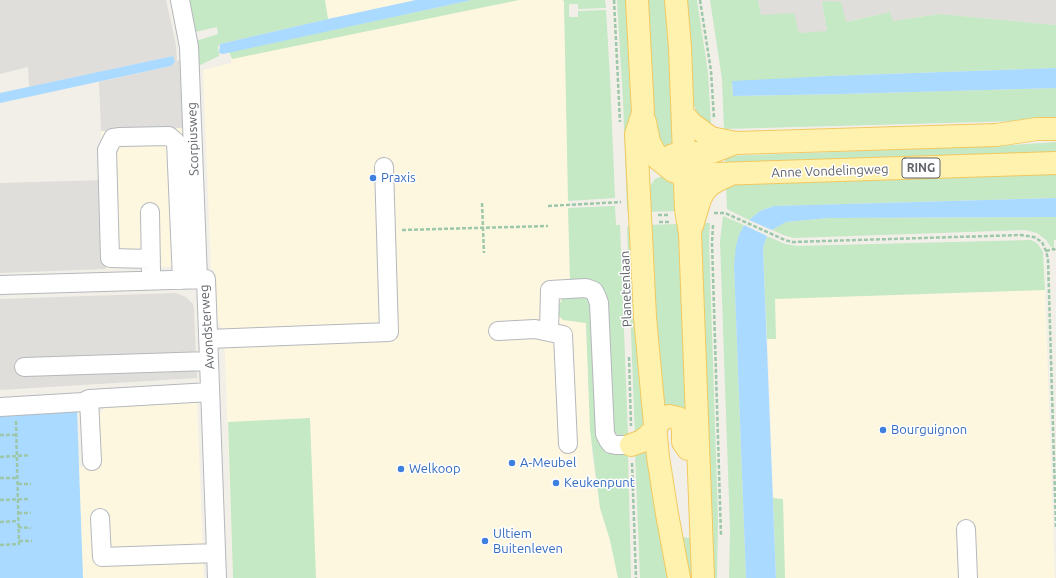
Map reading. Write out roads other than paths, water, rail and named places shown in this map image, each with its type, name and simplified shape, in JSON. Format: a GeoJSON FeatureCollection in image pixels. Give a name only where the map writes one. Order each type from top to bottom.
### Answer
{"type":"FeatureCollection","features":[{"type":"Feature","properties":{"kind":"main road","name":"Planetenlaan"},"geometry":{"type":"LineString","coordinates":[[637,0],[643,113],[636,134],[628,203],[645,317],[655,429],[663,494],[679,578]]}},
{"type":"Feature","properties":{"kind":"main road"},"geometry":{"type":"LineString","coordinates":[[676,0],[680,48],[685,164],[686,210],[681,227],[698,463],[703,578]]}},
{"type":"Feature","properties":{"kind":"main road","name":"Anne Vondelingweg"},"geometry":{"type":"LineString","coordinates":[[643,113],[649,142],[655,155],[660,161],[673,171],[685,164],[723,178],[1056,163]]}},
{"type":"Feature","properties":{"kind":"main road"},"geometry":{"type":"LineString","coordinates":[[683,114],[700,132],[715,138],[736,143],[996,134],[1037,129],[1056,129]]}},
{"type":"Feature","properties":{"kind":"main road"},"geometry":{"type":"LineString","coordinates":[[685,164],[736,143]]}},
{"type":"Feature","properties":{"kind":"main road","name":"Planetenlaan"},"geometry":{"type":"LineString","coordinates":[[628,203],[660,161]]}},
{"type":"Feature","properties":{"kind":"main road"},"geometry":{"type":"LineString","coordinates":[[681,227],[705,190],[723,178]]}},
{"type":"Feature","properties":{"kind":"main road"},"geometry":{"type":"LineString","coordinates":[[631,445],[642,441],[664,418],[669,416],[678,418],[682,424],[683,442],[698,463]]}},
{"type":"Feature","properties":{"kind":"main road"},"geometry":{"type":"LineString","coordinates":[[631,445],[652,450],[658,457]]}},
{"type":"Feature","properties":{"kind":"main road"},"geometry":{"type":"LineString","coordinates":[[663,494],[674,513],[676,523],[680,528],[692,530],[696,528],[700,522]]}},
{"type":"Feature","properties":{"kind":"street","name":"Scorpiusweg"},"geometry":{"type":"LineString","coordinates":[[180,0],[189,47],[190,280]]}},
{"type":"Feature","properties":{"kind":"street"},"geometry":{"type":"LineString","coordinates":[[151,259],[110,258],[107,150],[113,138],[170,136],[176,142],[190,280]]}},
{"type":"Feature","properties":{"kind":"street"},"geometry":{"type":"LineString","coordinates":[[208,339],[390,332],[384,167]]}},
{"type":"Feature","properties":{"kind":"street"},"geometry":{"type":"LineString","coordinates":[[150,212],[151,280]]}},
{"type":"Feature","properties":{"kind":"street","name":"Avondsterweg"},"geometry":{"type":"LineString","coordinates":[[0,285],[206,279],[217,578]]}},
{"type":"Feature","properties":{"kind":"street"},"geometry":{"type":"LineString","coordinates":[[549,332],[550,290],[586,288],[590,289],[596,295],[599,303],[605,434],[611,444],[616,446],[631,445]]}},
{"type":"Feature","properties":{"kind":"street"},"geometry":{"type":"LineString","coordinates":[[498,331],[535,329],[563,335],[568,444]]}},
{"type":"Feature","properties":{"kind":"street"},"geometry":{"type":"LineString","coordinates":[[24,367],[209,360]]}},
{"type":"Feature","properties":{"kind":"street"},"geometry":{"type":"LineString","coordinates":[[8,407],[83,402],[90,399],[210,392]]}},
{"type":"Feature","properties":{"kind":"street"},"geometry":{"type":"LineString","coordinates":[[90,399],[92,461]]}},
{"type":"Feature","properties":{"kind":"street"},"geometry":{"type":"LineString","coordinates":[[100,518],[102,557],[216,553]]}},
{"type":"Feature","properties":{"kind":"street"},"geometry":{"type":"LineString","coordinates":[[966,529],[968,578]]}},
{"type":"Feature","properties":{"kind":"water"},"geometry":{"type":"Polygon","coordinates":[[[416,0],[472,0],[223,54],[219,53],[220,44],[416,0]]]}},
{"type":"Feature","properties":{"kind":"water"},"geometry":{"type":"Polygon","coordinates":[[[173,56],[175,62],[171,66],[0,103],[0,93],[173,56]]]}},
{"type":"Feature","properties":{"kind":"water"},"geometry":{"type":"Polygon","coordinates":[[[1056,68],[1056,88],[733,96],[732,81],[830,76],[1056,68]]]}},
{"type":"Feature","properties":{"kind":"water"},"geometry":{"type":"Polygon","coordinates":[[[1056,198],[1056,217],[828,218],[786,222],[772,230],[767,236],[763,248],[776,578],[746,578],[734,266],[736,246],[744,225],[760,211],[774,206],[1056,198]]]}},
{"type":"Feature","properties":{"kind":"water"},"geometry":{"type":"Polygon","coordinates":[[[77,410],[83,578],[0,578],[0,415],[77,410]]]}},
{"type":"Feature","properties":{"kind":"place","name":"Praxis"},"geometry":{"type":"Point","coordinates":[373,178]}},
{"type":"Feature","properties":{"kind":"place","name":"Bourguignon"},"geometry":{"type":"Point","coordinates":[883,430]}},
{"type":"Feature","properties":{"kind":"place","name":"A-Meubel"},"geometry":{"type":"Point","coordinates":[512,463]}},
{"type":"Feature","properties":{"kind":"place","name":"Welkoop"},"geometry":{"type":"Point","coordinates":[401,469]}},
{"type":"Feature","properties":{"kind":"place","name":"Keukenpunt"},"geometry":{"type":"Point","coordinates":[556,483]}},
{"type":"Feature","properties":{"kind":"place","name":"Ultiem Buitenleven"},"geometry":{"type":"Point","coordinates":[485,541]}}]}
